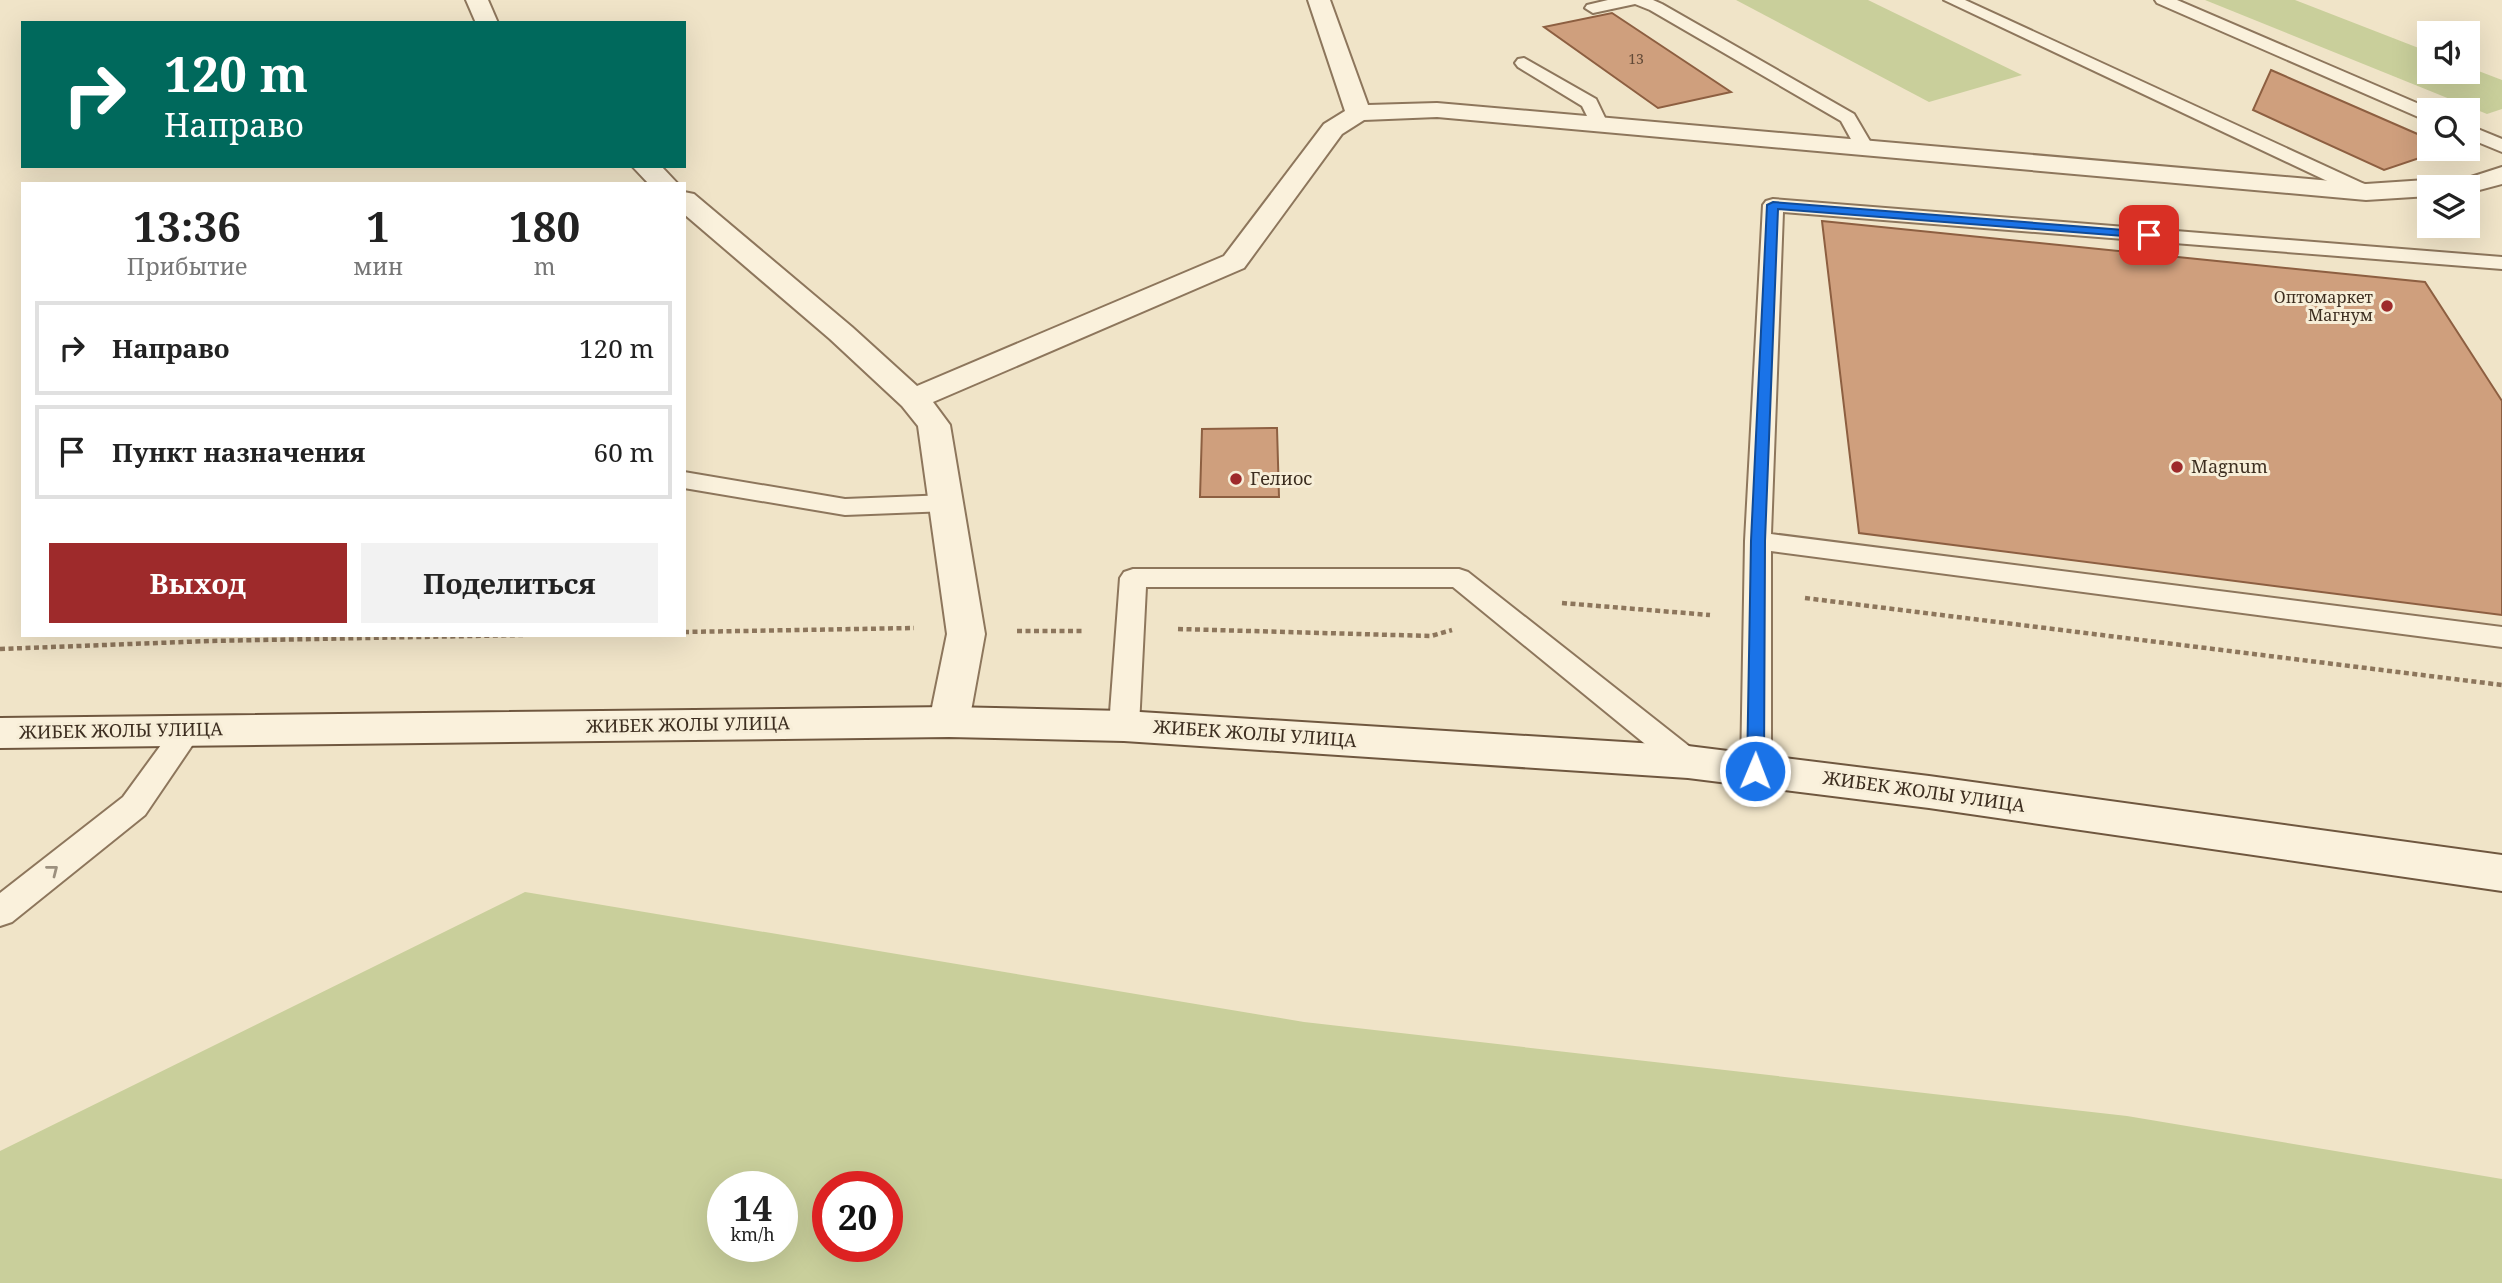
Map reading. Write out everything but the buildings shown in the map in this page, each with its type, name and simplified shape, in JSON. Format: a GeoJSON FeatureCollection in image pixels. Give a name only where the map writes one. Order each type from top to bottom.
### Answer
{"type":"FeatureCollection","features":[{"type":"Feature","properties":{"kind":"street"},"geometry":{"type":"LineString","coordinates":[[477,0],[485,21]]}},
{"type":"Feature","properties":{"kind":"street"},"geometry":{"type":"LineString","coordinates":[[1319,0],[1358,113]]}},
{"type":"Feature","properties":{"kind":"street"},"geometry":{"type":"LineString","coordinates":[[913,399],[1234,262],[1333,129],[1358,113],[1437,110],[2366,192],[2417,189]]}},
{"type":"Feature","properties":{"kind":"street"},"geometry":{"type":"LineString","coordinates":[[647,168],[664,182]]}},
{"type":"Feature","properties":{"kind":"street"},"geometry":{"type":"LineString","coordinates":[[2480,183],[2502,175]]}},
{"type":"Feature","properties":{"kind":"street"},"geometry":{"type":"LineString","coordinates":[[686,202],[841,333],[913,399],[934,425],[948,503],[965,634],[949,722]]}},
{"type":"Feature","properties":{"kind":"street","name":"ЖИБЕК ЖОЛЫ УЛИЦА"},"geometry":{"type":"LineString","coordinates":[[0,733],[949,722],[1124,726],[1688,762],[1929,792],[2502,873]]}},
{"type":"Feature","properties":{"kind":"lane"},"geometry":{"type":"LineString","coordinates":[[1593,8],[1631,0]]}},
{"type":"Feature","properties":{"kind":"lane"},"geometry":{"type":"LineString","coordinates":[[1639,0],[1656,7],[1848,118],[1865,148]]}},
{"type":"Feature","properties":{"kind":"lane"},"geometry":{"type":"LineString","coordinates":[[1952,0],[2366,192]]}},
{"type":"Feature","properties":{"kind":"lane"},"geometry":{"type":"LineString","coordinates":[[2163,0],[2417,110]]}},
{"type":"Feature","properties":{"kind":"lane"},"geometry":{"type":"LineString","coordinates":[[1524,63],[1590,103],[1599,124]]}},
{"type":"Feature","properties":{"kind":"lane"},"geometry":{"type":"LineString","coordinates":[[2480,136],[2502,146]]}},
{"type":"Feature","properties":{"kind":"lane"},"geometry":{"type":"LineString","coordinates":[[1755,771],[1758,541],[1773,205],[2502,263]]}},
{"type":"Feature","properties":{"kind":"lane"},"geometry":{"type":"LineString","coordinates":[[686,480],[845,507],[948,503]]}},
{"type":"Feature","properties":{"kind":"lane"},"geometry":{"type":"LineString","coordinates":[[1758,541],[2502,637]]}},
{"type":"Feature","properties":{"kind":"lane"},"geometry":{"type":"LineString","coordinates":[[1124,726],[1133,578],[1459,578],[1688,762]]}},
{"type":"Feature","properties":{"kind":"lane"},"geometry":{"type":"LineString","coordinates":[[0,912],[134,806],[187,730]]}},
{"type":"Feature","properties":{"kind":"path"},"geometry":{"type":"LineString","coordinates":[[0,649],[418,637]]}},
{"type":"Feature","properties":{"kind":"green space"},"geometry":{"type":"Polygon","coordinates":[[[1736,0],[1868,0],[2022,75],[1929,102],[1736,0]]]}},
{"type":"Feature","properties":{"kind":"green space"},"geometry":{"type":"Polygon","coordinates":[[[2205,0],[2295,0],[2417,47],[2417,84],[2480,84],[2480,72],[2502,80],[2502,109],[2487,114],[2480,111],[2480,98],[2447,98],[2205,0]]]}},
{"type":"Feature","properties":{"kind":"green space"},"geometry":{"type":"Polygon","coordinates":[[[525,892],[1304,1022],[2127,1116],[2502,1179],[2502,1283],[0,1283],[0,1151],[525,892]]]}},
{"type":"Feature","properties":{"kind":"place","name":"Оптомаркет Магнум"},"geometry":{"type":"Point","coordinates":[2387,306]}},
{"type":"Feature","properties":{"kind":"place","name":"Magnum"},"geometry":{"type":"Point","coordinates":[2177,467]}},
{"type":"Feature","properties":{"kind":"place","name":"Гелиос"},"geometry":{"type":"Point","coordinates":[1236,479]}},
{"type":"Feature","properties":{"kind":"route"},"geometry":{"type":"LineString","coordinates":[[1755,771],[1758,541],[1773,205],[2149,235]]}}]}
